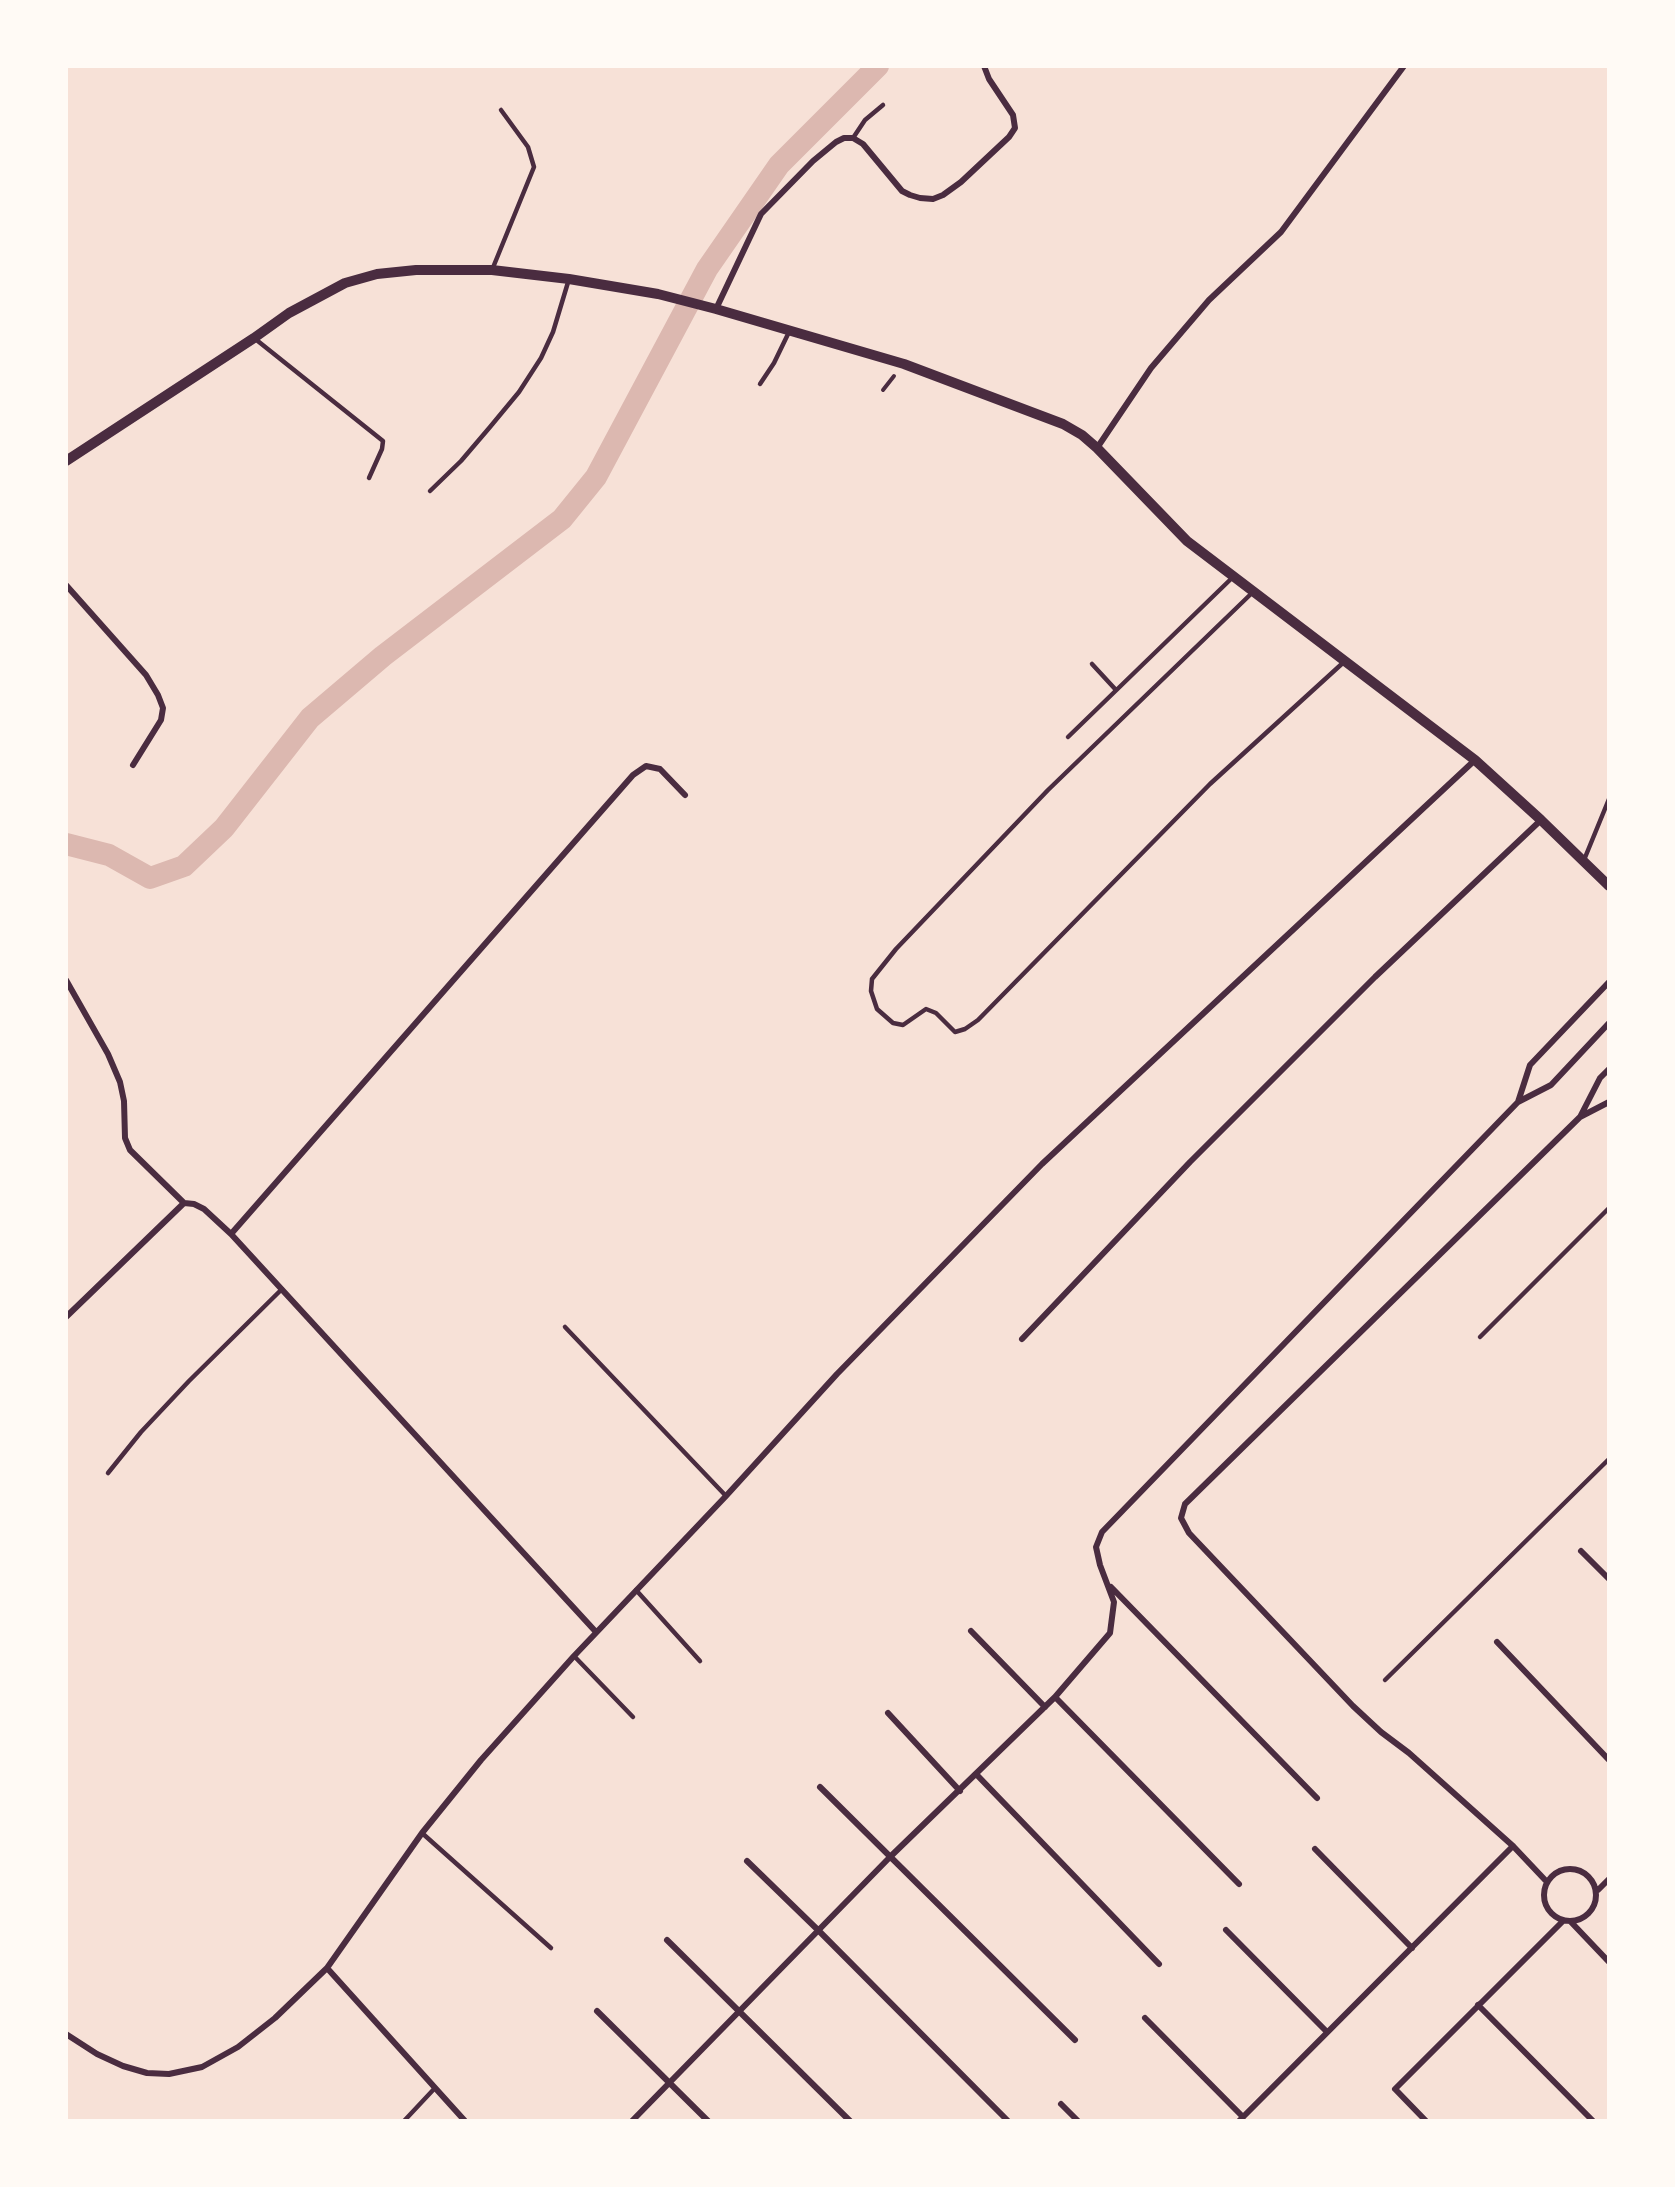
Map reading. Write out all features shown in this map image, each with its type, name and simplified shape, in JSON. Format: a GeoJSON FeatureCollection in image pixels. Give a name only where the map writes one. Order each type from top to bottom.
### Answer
{"type":"FeatureCollection","features":[{"type":"Feature","properties":{"kind":"street"},"geometry":{"type":"LineString","coordinates":[[716,309],[762,214],[780,193],[836,142],[844,138],[853,138],[863,144],[902,191],[920,198],[933,199],[961,182],[1009,137],[1015,128],[1013,116],[989,79],[984,66]]}},
{"type":"Feature","properties":{"kind":"street"},"geometry":{"type":"LineString","coordinates":[[1097,448],[1151,368],[1209,300],[1281,232],[1404,66]]}},
{"type":"Feature","properties":{"kind":"street"},"geometry":{"type":"LineString","coordinates":[[66,461],[289,313],[345,283],[377,274],[416,270],[492,270],[569,279],[658,294],[716,309],[904,364],[1063,424],[1082,435],[1187,541],[1475,760],[1609,885]]}},
{"type":"Feature","properties":{"kind":"street"},"geometry":{"type":"LineString","coordinates":[[66,585],[146,675],[163,708],[161,720],[133,765]]}},
{"type":"Feature","properties":{"kind":"street"},"geometry":{"type":"LineString","coordinates":[[66,2034],[123,2066],[147,2073],[169,2074],[202,2067],[238,2047],[275,2018],[327,1968],[422,1833],[481,1760],[596,1632],[726,1496],[837,1374],[1042,1164],[1475,760]]}},
{"type":"Feature","properties":{"kind":"street"},"geometry":{"type":"LineString","coordinates":[[231,1234],[633,775],[646,766],[660,769],[685,795]]}},
{"type":"Feature","properties":{"kind":"street"},"geometry":{"type":"LineString","coordinates":[[1022,1338],[1190,1162],[1341,1010],[1541,820]]}},
{"type":"Feature","properties":{"kind":"street"},"geometry":{"type":"LineString","coordinates":[[66,980],[108,1054],[120,1082],[124,1101],[125,1138],[130,1150],[184,1203],[194,1204],[204,1209],[231,1234],[596,1632]]}},
{"type":"Feature","properties":{"kind":"street"},"geometry":{"type":"LineString","coordinates":[[1518,1102],[1530,1065],[1609,982]]}},
{"type":"Feature","properties":{"kind":"street"},"geometry":{"type":"LineString","coordinates":[[633,2121],[891,1857],[1055,1697],[1110,1633],[1114,1602],[1096,1547],[1102,1532],[1518,1102],[1551,1085],[1609,1023]]}},
{"type":"Feature","properties":{"kind":"street"},"geometry":{"type":"LineString","coordinates":[[1580,1117],[1600,1078],[1609,1069]]}},
{"type":"Feature","properties":{"kind":"street"},"geometry":{"type":"LineString","coordinates":[[1547,1882],[1513,1846],[1353,1706],[1190,1533],[1181,1518],[1185,1504],[1580,1117],[1609,1102]]}},
{"type":"Feature","properties":{"kind":"street"},"geometry":{"type":"LineString","coordinates":[[66,1317],[184,1203]]}},
{"type":"Feature","properties":{"kind":"street"},"geometry":{"type":"LineString","coordinates":[[1581,1551],[1609,1579]]}},
{"type":"Feature","properties":{"kind":"street"},"geometry":{"type":"LineString","coordinates":[[1108,1584],[1317,1798]]}},
{"type":"Feature","properties":{"kind":"street"},"geometry":{"type":"LineString","coordinates":[[971,1631],[1045,1707]]}},
{"type":"Feature","properties":{"kind":"street"},"geometry":{"type":"LineString","coordinates":[[1497,1641],[1609,1760]]}},
{"type":"Feature","properties":{"kind":"street"},"geometry":{"type":"LineString","coordinates":[[1055,1697],[1239,1884]]}},
{"type":"Feature","properties":{"kind":"street"},"geometry":{"type":"LineString","coordinates":[[888,1713],[960,1791]]}},
{"type":"Feature","properties":{"kind":"street"},"geometry":{"type":"LineString","coordinates":[[976,1774],[1160,1964]]}},
{"type":"Feature","properties":{"kind":"street"},"geometry":{"type":"LineString","coordinates":[[820,1787],[1075,2040]]}},
{"type":"Feature","properties":{"kind":"street"},"geometry":{"type":"LineString","coordinates":[[1145,2018],[1241,2119],[1513,1846]]}},
{"type":"Feature","properties":{"kind":"street"},"geometry":{"type":"LineString","coordinates":[[1315,1849],[1412,1948]]}},
{"type":"Feature","properties":{"kind":"street"},"geometry":{"type":"LineString","coordinates":[[747,1861],[1008,2121]]}},
{"type":"Feature","properties":{"kind":"street"},"geometry":{"type":"LineString","coordinates":[[1598,1890],[1587,1875],[1579,1870],[1561,1870],[1547,1882],[1544,1891],[1547,1909],[1553,1916],[1563,1921],[1580,1920],[1588,1916],[1598,1890],[1609,1879]]}},
{"type":"Feature","properties":{"kind":"street"},"geometry":{"type":"LineString","coordinates":[[1426,2121],[1395,2088],[1563,1921]]}},
{"type":"Feature","properties":{"kind":"street"},"geometry":{"type":"LineString","coordinates":[[1571,1922],[1609,1962]]}},
{"type":"Feature","properties":{"kind":"street"},"geometry":{"type":"LineString","coordinates":[[1226,1930],[1327,2032]]}},
{"type":"Feature","properties":{"kind":"street"},"geometry":{"type":"LineString","coordinates":[[667,1940],[850,2121]]}},
{"type":"Feature","properties":{"kind":"street"},"geometry":{"type":"LineString","coordinates":[[327,1968],[465,2121]]}},
{"type":"Feature","properties":{"kind":"street"},"geometry":{"type":"LineString","coordinates":[[1478,2005],[1593,2121]]}},
{"type":"Feature","properties":{"kind":"street"},"geometry":{"type":"LineString","coordinates":[[597,2011],[708,2121]]}},
{"type":"Feature","properties":{"kind":"street"},"geometry":{"type":"LineString","coordinates":[[1061,2104],[1078,2121]]}},
{"type":"Feature","properties":{"kind":"lane"},"geometry":{"type":"LineString","coordinates":[[853,138],[865,120],[883,105]]}},
{"type":"Feature","properties":{"kind":"lane"},"geometry":{"type":"LineString","coordinates":[[492,270],[534,167],[528,147],[501,110]]}},
{"type":"Feature","properties":{"kind":"lane"},"geometry":{"type":"LineString","coordinates":[[430,491],[461,461],[519,392],[541,358],[553,332],[569,279]]}},
{"type":"Feature","properties":{"kind":"lane"},"geometry":{"type":"LineString","coordinates":[[760,384],[791,330]]}},
{"type":"Feature","properties":{"kind":"lane"},"geometry":{"type":"LineString","coordinates":[[254,338],[383,441],[382,449],[369,478]]}},
{"type":"Feature","properties":{"kind":"lane"},"geometry":{"type":"LineString","coordinates":[[1068,737],[1233,577]]}},
{"type":"Feature","properties":{"kind":"lane"},"geometry":{"type":"LineString","coordinates":[[1253,592],[1048,790],[896,949],[872,979],[871,991],[877,1009],[893,1023],[903,1025],[926,1010],[936,1013],[955,1032],[965,1029],[978,1020],[1209,784],[1345,661]]}},
{"type":"Feature","properties":{"kind":"lane"},"geometry":{"type":"LineString","coordinates":[[1092,664],[1116,690]]}},
{"type":"Feature","properties":{"kind":"lane"},"geometry":{"type":"LineString","coordinates":[[1584,860],[1609,799]]}},
{"type":"Feature","properties":{"kind":"lane"},"geometry":{"type":"LineString","coordinates":[[1480,1337],[1609,1208]]}},
{"type":"Feature","properties":{"kind":"lane"},"geometry":{"type":"LineString","coordinates":[[108,1473],[141,1432],[189,1381],[282,1289]]}},
{"type":"Feature","properties":{"kind":"lane"},"geometry":{"type":"LineString","coordinates":[[565,1327],[726,1496]]}},
{"type":"Feature","properties":{"kind":"lane"},"geometry":{"type":"LineString","coordinates":[[1385,1680],[1609,1459]]}},
{"type":"Feature","properties":{"kind":"lane"},"geometry":{"type":"LineString","coordinates":[[636,1590],[700,1661]]}},
{"type":"Feature","properties":{"kind":"lane"},"geometry":{"type":"LineString","coordinates":[[574,1656],[633,1717]]}},
{"type":"Feature","properties":{"kind":"lane"},"geometry":{"type":"LineString","coordinates":[[422,1833],[551,1948]]}},
{"type":"Feature","properties":{"kind":"lane"},"geometry":{"type":"LineString","coordinates":[[404,2121],[434,2089]]}},
{"type":"Feature","properties":{"kind":"waterway"},"geometry":{"type":"LineString","coordinates":[[66,844],[109,855],[150,878],[184,866],[224,828],[310,718],[383,656],[562,519],[596,477],[707,269],[779,165],[878,66]]}}]}
